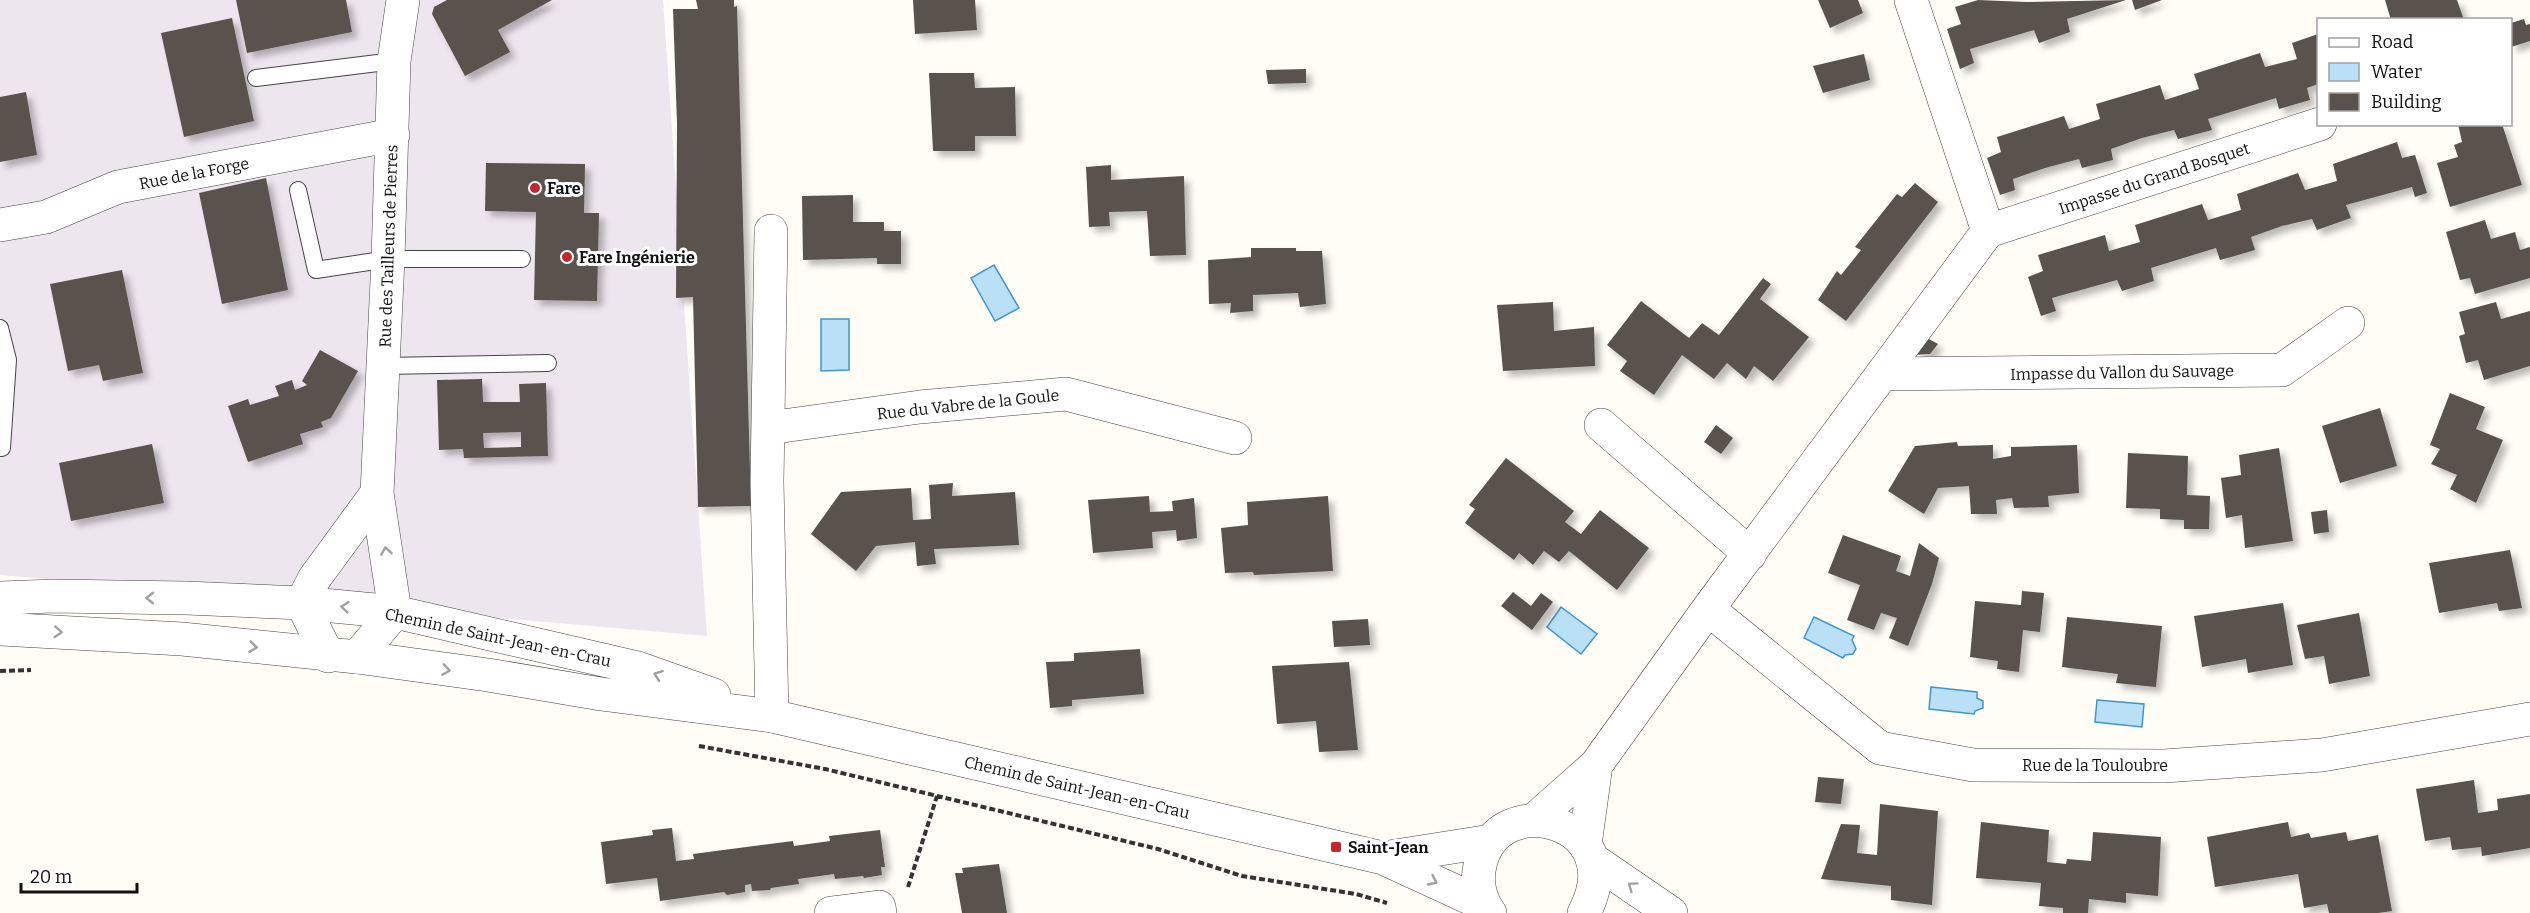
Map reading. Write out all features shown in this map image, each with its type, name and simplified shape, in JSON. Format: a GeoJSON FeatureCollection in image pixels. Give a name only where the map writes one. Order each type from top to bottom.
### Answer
{"type":"FeatureCollection","features":[{"type":"Feature","properties":{"kind":"street","name":"Rue des Tailleurs de Pierres"},"geometry":{"type":"LineString","coordinates":[[396,612],[377,493],[393,135],[394,61],[403,0]]}},
{"type":"Feature","properties":{"kind":"street"},"geometry":{"type":"LineString","coordinates":[[1534,820],[1596,765],[1708,609],[1988,231],[1911,0]]}},
{"type":"Feature","properties":{"kind":"street","name":"Impasse du Grand Bosquet"},"geometry":{"type":"LineString","coordinates":[[1988,231],[2317,125]]}},
{"type":"Feature","properties":{"kind":"street","name":"Rue de la Forge"},"geometry":{"type":"LineString","coordinates":[[0,225],[46,217],[118,187],[393,135]]}},
{"type":"Feature","properties":{"kind":"street"},"geometry":{"type":"LineString","coordinates":[[771,231],[768,428],[772,716]]}},
{"type":"Feature","properties":{"kind":"street","name":"Impasse du Vallon du Sauvage"},"geometry":{"type":"LineString","coordinates":[[1882,374],[2282,370],[2348,323]]}},
{"type":"Feature","properties":{"kind":"street","name":"Rue du Vabre de la Goule"},"geometry":{"type":"LineString","coordinates":[[768,428],[920,407],[1066,394],[1235,438]]}},
{"type":"Feature","properties":{"kind":"street"},"geometry":{"type":"LineString","coordinates":[[1601,425],[1750,554]]}},
{"type":"Feature","properties":{"kind":"street"},"geometry":{"type":"LineString","coordinates":[[377,493],[314,579],[302,603],[343,657],[396,612]]}},
{"type":"Feature","properties":{"kind":"street","name":"Chemin de Saint-Jean-en-Crau"},"geometry":{"type":"LineString","coordinates":[[0,598],[53,596],[175,598],[302,603],[396,612],[638,668],[772,716]]}},
{"type":"Feature","properties":{"kind":"street","name":"Rue de la Touloubre"},"geometry":{"type":"LineString","coordinates":[[1708,609],[1880,748],[1973,765],[2164,766],[2322,755],[2530,719]]}},
{"type":"Feature","properties":{"kind":"street","name":"Chemin de Saint-Jean-en-Crau"},"geometry":{"type":"LineString","coordinates":[[0,629],[182,639],[343,657],[488,675],[601,694],[772,716],[1383,858]]}},
{"type":"Feature","properties":{"kind":"street"},"geometry":{"type":"LineString","coordinates":[[1584,913],[1593,897],[1595,877],[1589,852],[1596,765]]}},
{"type":"Feature","properties":{"kind":"street"},"geometry":{"type":"LineString","coordinates":[[1486,908],[1477,876],[1482,856],[1491,841],[1507,827],[1534,820],[1554,822],[1572,831],[1589,852],[1671,913]]}},
{"type":"Feature","properties":{"kind":"street"},"geometry":{"type":"LineString","coordinates":[[1383,858],[1491,841]]}},
{"type":"Feature","properties":{"kind":"street"},"geometry":{"type":"LineString","coordinates":[[1383,858],[1486,908]]}},
{"type":"Feature","properties":{"kind":"street"},"geometry":{"type":"LineString","coordinates":[[831,913],[880,910]]}},
{"type":"Feature","properties":{"kind":"lane"},"geometry":{"type":"LineString","coordinates":[[256,78],[394,61]]}},
{"type":"Feature","properties":{"kind":"lane"},"geometry":{"type":"LineString","coordinates":[[298,190],[316,270],[388,259],[522,259]]}},
{"type":"Feature","properties":{"kind":"lane"},"geometry":{"type":"LineString","coordinates":[[0,328],[8,360],[6,413],[2,448],[0,448]]}},
{"type":"Feature","properties":{"kind":"lane"},"geometry":{"type":"LineString","coordinates":[[383,366],[548,363]]}},
{"type":"Feature","properties":{"kind":"path"},"geometry":{"type":"LineString","coordinates":[[0,671],[32,670]]}},
{"type":"Feature","properties":{"kind":"path"},"geometry":{"type":"LineString","coordinates":[[690,745],[825,769],[1158,849],[1242,876],[1356,894],[1393,904]]}},
{"type":"Feature","properties":{"kind":"path"},"geometry":{"type":"LineString","coordinates":[[880,910],[902,904],[937,796]]}},
{"type":"Feature","properties":{"kind":"shaded area"},"geometry":{"type":"Polygon","coordinates":[[[0,0],[663,0],[707,636],[0,575],[0,0]]]}},
{"type":"Feature","properties":{"kind":"water"},"geometry":{"type":"Polygon","coordinates":[[[994,265],[1019,308],[995,321],[971,278],[994,265]]]}},
{"type":"Feature","properties":{"kind":"water"},"geometry":{"type":"Polygon","coordinates":[[[821,319],[849,319],[849,370],[821,371],[821,319]]]}},
{"type":"Feature","properties":{"kind":"water"},"geometry":{"type":"Polygon","coordinates":[[[1561,607],[1597,634],[1581,654],[1547,627],[1561,607]]]}},
{"type":"Feature","properties":{"kind":"water"},"geometry":{"type":"Polygon","coordinates":[[[1814,617],[1854,636],[1852,640],[1856,649],[1853,654],[1845,655],[1843,658],[1804,638],[1814,617]]]}},
{"type":"Feature","properties":{"kind":"water"},"geometry":{"type":"Polygon","coordinates":[[[1931,687],[1977,692],[1977,698],[1983,701],[1983,708],[1975,711],[1974,714],[1929,709],[1931,687]]]}},
{"type":"Feature","properties":{"kind":"water"},"geometry":{"type":"Polygon","coordinates":[[[2097,700],[2144,704],[2142,727],[2095,722],[2097,700]]]}},
{"type":"Feature","properties":{"kind":"building"},"geometry":{"type":"Polygon","coordinates":[[[236,0],[346,0],[352,32],[247,53],[236,0]]]}},
{"type":"Feature","properties":{"kind":"building"},"geometry":{"type":"Polygon","coordinates":[[[447,0],[552,0],[498,30],[510,52],[465,76],[432,14],[434,7],[447,0]]]}},
{"type":"Feature","properties":{"kind":"building"},"geometry":{"type":"Polygon","coordinates":[[[696,0],[734,0],[734,7],[737,6],[751,506],[698,507],[693,297],[676,298],[677,123],[673,9],[698,9],[696,0]]]}},
{"type":"Feature","properties":{"kind":"building"},"geometry":{"type":"Polygon","coordinates":[[[913,0],[975,0],[977,30],[915,34],[913,0]]]}},
{"type":"Feature","properties":{"kind":"building"},"geometry":{"type":"Polygon","coordinates":[[[1818,0],[1858,0],[1863,13],[1830,28],[1818,0]]]}},
{"type":"Feature","properties":{"kind":"building"},"geometry":{"type":"Polygon","coordinates":[[[1978,0],[2027,2],[2126,0],[2067,19],[2070,32],[2039,43],[2034,30],[1970,49],[1974,63],[1960,69],[1947,29],[1961,24],[1955,7],[1978,0]]]}},
{"type":"Feature","properties":{"kind":"building"},"geometry":{"type":"Polygon","coordinates":[[[2132,0],[2162,0],[2135,10],[2132,0]]]}},
{"type":"Feature","properties":{"kind":"building"},"geometry":{"type":"Polygon","coordinates":[[[2385,0],[2457,0],[2463,18],[2390,18],[2385,0]]]}},
{"type":"Feature","properties":{"kind":"building"},"geometry":{"type":"Polygon","coordinates":[[[232,18],[254,121],[184,137],[161,33],[232,18]]]}},
{"type":"Feature","properties":{"kind":"building"},"geometry":{"type":"Polygon","coordinates":[[[2524,19],[2526,25],[2530,24],[2530,41],[2512,47],[2512,23],[2524,19]]]}},
{"type":"Feature","properties":{"kind":"building"},"geometry":{"type":"Polygon","coordinates":[[[2317,34],[2317,84],[2307,88],[2310,100],[2279,109],[2276,98],[2208,119],[2212,130],[2178,139],[2174,130],[2142,138],[2111,149],[2113,160],[2082,168],[2079,159],[2013,179],[2015,190],[2000,195],[1987,158],[2001,152],[1997,137],[2064,116],[2069,129],[2100,119],[2096,104],[2160,85],[2165,100],[2199,89],[2194,74],[2260,53],[2265,67],[2297,59],[2292,43],[2317,34]]]}},
{"type":"Feature","properties":{"kind":"building"},"geometry":{"type":"Polygon","coordinates":[[[1864,54],[1870,80],[1823,93],[1813,66],[1864,54]]]}},
{"type":"Feature","properties":{"kind":"building"},"geometry":{"type":"Polygon","coordinates":[[[1306,69],[1306,83],[1268,84],[1266,70],[1306,69]]]}},
{"type":"Feature","properties":{"kind":"building"},"geometry":{"type":"Polygon","coordinates":[[[929,73],[974,73],[975,88],[1015,87],[1016,136],[975,136],[975,151],[933,151],[929,73]]]}},
{"type":"Feature","properties":{"kind":"building"},"geometry":{"type":"Polygon","coordinates":[[[26,92],[37,155],[0,162],[0,97],[26,92]]]}},
{"type":"Feature","properties":{"kind":"building"},"geometry":{"type":"Polygon","coordinates":[[[2458,126],[2503,126],[2522,185],[2450,207],[2437,163],[2458,157],[2454,145],[2462,142],[2458,126]]]}},
{"type":"Feature","properties":{"kind":"building"},"geometry":{"type":"Polygon","coordinates":[[[2397,142],[2402,158],[2415,155],[2427,193],[2415,197],[2412,187],[2346,205],[2351,218],[2317,230],[2312,219],[2282,226],[2251,237],[2255,250],[2220,260],[2216,248],[2151,268],[2154,281],[2122,291],[2117,280],[2052,298],[2056,311],[2041,316],[2028,277],[2043,271],[2038,255],[2105,235],[2109,251],[2140,242],[2135,225],[2202,204],[2208,220],[2241,210],[2237,194],[2298,173],[2305,190],[2337,181],[2333,164],[2397,142]]]}},
{"type":"Feature","properties":{"kind":"building"},"geometry":{"type":"Polygon","coordinates":[[[486,163],[585,164],[584,213],[599,213],[597,301],[534,300],[536,212],[485,211],[486,163]]]}},
{"type":"Feature","properties":{"kind":"building"},"geometry":{"type":"Polygon","coordinates":[[[1111,165],[1111,180],[1184,176],[1186,255],[1150,256],[1147,211],[1109,212],[1110,226],[1089,227],[1086,167],[1111,165]]]}},
{"type":"Feature","properties":{"kind":"building"},"geometry":{"type":"Polygon","coordinates":[[[266,178],[288,290],[222,304],[199,193],[266,178]]]}},
{"type":"Feature","properties":{"kind":"building"},"geometry":{"type":"Polygon","coordinates":[[[1915,183],[1938,202],[1846,321],[1818,300],[1837,271],[1841,275],[1861,250],[1855,247],[1897,194],[1902,197],[1915,183]]]}},
{"type":"Feature","properties":{"kind":"building"},"geometry":{"type":"Polygon","coordinates":[[[853,195],[853,222],[884,222],[884,231],[901,231],[901,264],[877,264],[877,258],[803,260],[802,196],[853,195]]]}},
{"type":"Feature","properties":{"kind":"building"},"geometry":{"type":"Polygon","coordinates":[[[2485,220],[2491,239],[2515,232],[2520,250],[2530,247],[2530,278],[2475,294],[2470,278],[2460,280],[2446,232],[2485,220]]]}},
{"type":"Feature","properties":{"kind":"building"},"geometry":{"type":"Polygon","coordinates":[[[1251,248],[1296,248],[1296,251],[1322,251],[1326,304],[1300,307],[1298,293],[1253,295],[1253,311],[1230,313],[1231,303],[1209,304],[1208,260],[1251,257],[1251,248]]]}},
{"type":"Feature","properties":{"kind":"building"},"geometry":{"type":"Polygon","coordinates":[[[122,270],[143,373],[103,381],[99,365],[68,371],[50,284],[122,270]]]}},
{"type":"Feature","properties":{"kind":"building"},"geometry":{"type":"Polygon","coordinates":[[[1763,278],[1771,284],[1760,299],[1809,337],[1773,381],[1754,366],[1746,379],[1727,363],[1714,379],[1682,355],[1654,395],[1620,371],[1627,361],[1607,345],[1641,301],[1689,338],[1702,323],[1719,335],[1763,278]]]}},
{"type":"Feature","properties":{"kind":"building"},"geometry":{"type":"Polygon","coordinates":[[[1553,302],[1554,331],[1594,327],[1595,366],[1503,371],[1497,305],[1553,302]]]}},
{"type":"Feature","properties":{"kind":"building"},"geometry":{"type":"Polygon","coordinates":[[[2496,302],[2501,319],[2530,311],[2530,366],[2484,380],[2478,360],[2466,363],[2459,336],[2465,334],[2459,312],[2496,302]]]}},
{"type":"Feature","properties":{"kind":"building"},"geometry":{"type":"Polygon","coordinates":[[[1927,338],[1938,344],[1930,354],[1913,355],[1927,338]]]}},
{"type":"Feature","properties":{"kind":"building"},"geometry":{"type":"Polygon","coordinates":[[[320,350],[358,371],[331,418],[321,422],[323,427],[300,434],[303,444],[248,462],[228,406],[248,399],[250,405],[279,396],[275,386],[292,380],[295,390],[307,385],[302,381],[320,350]]]}},
{"type":"Feature","properties":{"kind":"building"},"geometry":{"type":"Polygon","coordinates":[[[482,379],[483,402],[520,402],[519,384],[546,383],[548,456],[464,458],[463,449],[439,450],[437,380],[482,379]],[[521,432],[483,433],[484,448],[521,447],[521,432]]]}},
{"type":"Feature","properties":{"kind":"building"},"geometry":{"type":"Polygon","coordinates":[[[2450,393],[2485,407],[2476,429],[2503,440],[2476,503],[2450,489],[2457,475],[2431,464],[2440,449],[2430,445],[2450,393]]]}},
{"type":"Feature","properties":{"kind":"building"},"geometry":{"type":"Polygon","coordinates":[[[2380,408],[2397,466],[2340,483],[2322,426],[2380,408]]]}},
{"type":"Feature","properties":{"kind":"building"},"geometry":{"type":"Polygon","coordinates":[[[1716,425],[1733,438],[1721,454],[1704,442],[1716,425]]]}},
{"type":"Feature","properties":{"kind":"building"},"geometry":{"type":"Polygon","coordinates":[[[1957,442],[1958,446],[1993,445],[1993,459],[2011,456],[2011,447],[2077,445],[2079,493],[2048,496],[2049,507],[2014,508],[2012,498],[1996,500],[1997,514],[1971,514],[1969,486],[1938,488],[1924,514],[1888,491],[1915,446],[1957,442]]]}},
{"type":"Feature","properties":{"kind":"building"},"geometry":{"type":"Polygon","coordinates":[[[152,444],[164,503],[71,521],[59,463],[152,444]]]}},
{"type":"Feature","properties":{"kind":"building"},"geometry":{"type":"Polygon","coordinates":[[[2279,448],[2293,541],[2245,548],[2242,515],[2226,518],[2221,478],[2241,475],[2239,455],[2279,448]]]}},
{"type":"Feature","properties":{"kind":"building"},"geometry":{"type":"Polygon","coordinates":[[[2128,453],[2188,456],[2187,495],[2210,496],[2209,529],[2184,529],[2184,520],[2160,519],[2160,509],[2126,508],[2128,453]]]}},
{"type":"Feature","properties":{"kind":"building"},"geometry":{"type":"Polygon","coordinates":[[[1506,458],[1574,511],[1565,522],[1581,534],[1600,510],[1649,548],[1617,590],[1569,551],[1559,562],[1544,551],[1533,565],[1519,553],[1514,560],[1465,523],[1475,509],[1469,505],[1506,458]]]}},
{"type":"Feature","properties":{"kind":"building"},"geometry":{"type":"Polygon","coordinates":[[[953,483],[952,496],[1015,492],[1019,545],[934,549],[936,564],[917,566],[915,542],[876,546],[856,571],[811,534],[841,492],[911,488],[913,520],[931,519],[929,485],[953,483]]]}},
{"type":"Feature","properties":{"kind":"building"},"geometry":{"type":"Polygon","coordinates":[[[1149,496],[1150,512],[1173,511],[1172,501],[1194,498],[1197,538],[1177,541],[1176,530],[1152,532],[1153,548],[1093,553],[1088,500],[1149,496]]]}},
{"type":"Feature","properties":{"kind":"building"},"geometry":{"type":"Polygon","coordinates":[[[1328,496],[1333,571],[1254,575],[1253,572],[1225,573],[1221,528],[1248,525],[1247,502],[1328,496]]]}},
{"type":"Feature","properties":{"kind":"building"},"geometry":{"type":"Polygon","coordinates":[[[2327,510],[2329,532],[2314,534],[2311,512],[2327,510]]]}},
{"type":"Feature","properties":{"kind":"building"},"geometry":{"type":"Polygon","coordinates":[[[1843,535],[1901,556],[1896,571],[1910,576],[1919,543],[1939,558],[1932,584],[1908,646],[1889,638],[1897,618],[1881,613],[1874,630],[1847,620],[1860,585],[1828,573],[1843,535]]]}},
{"type":"Feature","properties":{"kind":"building"},"geometry":{"type":"Polygon","coordinates":[[[2510,550],[2522,608],[2499,611],[2497,603],[2439,613],[2429,563],[2510,550]]]}},
{"type":"Feature","properties":{"kind":"building"},"geometry":{"type":"Polygon","coordinates":[[[2022,591],[2044,593],[2040,632],[2023,630],[2019,672],[1997,669],[1998,661],[1970,657],[1975,601],[2021,605],[2022,591]]]}},
{"type":"Feature","properties":{"kind":"building"},"geometry":{"type":"Polygon","coordinates":[[[1513,592],[1531,606],[1541,593],[1553,602],[1532,630],[1501,606],[1513,592]]]}},
{"type":"Feature","properties":{"kind":"building"},"geometry":{"type":"Polygon","coordinates":[[[2283,603],[2293,665],[2248,673],[2246,659],[2202,667],[2194,616],[2283,603]]]}},
{"type":"Feature","properties":{"kind":"building"},"geometry":{"type":"Polygon","coordinates":[[[2359,613],[2370,676],[2329,684],[2324,656],[2305,659],[2297,625],[2359,613]]]}},
{"type":"Feature","properties":{"kind":"building"},"geometry":{"type":"Polygon","coordinates":[[[2067,617],[2162,626],[2156,687],[2116,683],[2118,674],[2062,667],[2067,617]]]}},
{"type":"Feature","properties":{"kind":"building"},"geometry":{"type":"Polygon","coordinates":[[[1368,619],[1370,645],[1334,647],[1332,621],[1368,619]]]}},
{"type":"Feature","properties":{"kind":"building"},"geometry":{"type":"Polygon","coordinates":[[[1140,649],[1144,694],[1072,700],[1072,706],[1050,708],[1046,662],[1074,661],[1074,653],[1140,649]]]}},
{"type":"Feature","properties":{"kind":"building"},"geometry":{"type":"Polygon","coordinates":[[[1349,662],[1358,750],[1319,752],[1316,721],[1277,724],[1272,666],[1349,662]]]}},
{"type":"Feature","properties":{"kind":"building"},"geometry":{"type":"Polygon","coordinates":[[[1818,777],[1844,779],[1841,804],[1815,802],[1818,777]]]}},
{"type":"Feature","properties":{"kind":"building"},"geometry":{"type":"Polygon","coordinates":[[[2474,780],[2478,813],[2498,810],[2497,799],[2530,794],[2530,848],[2482,856],[2481,847],[2452,850],[2450,837],[2425,841],[2416,789],[2474,780]]]}},
{"type":"Feature","properties":{"kind":"building"},"geometry":{"type":"Polygon","coordinates":[[[1880,804],[1938,811],[1932,905],[1891,900],[1891,886],[1821,879],[1841,824],[1860,825],[1857,853],[1877,855],[1880,804]]]}},
{"type":"Feature","properties":{"kind":"building"},"geometry":{"type":"Polygon","coordinates":[[[1981,822],[2049,830],[2047,862],[2066,864],[2067,859],[2091,861],[2093,832],[2161,837],[2158,896],[2126,893],[2126,903],[2089,899],[2088,913],[2063,913],[2063,908],[2039,906],[2041,883],[1976,878],[1981,822]]]}},
{"type":"Feature","properties":{"kind":"building"},"geometry":{"type":"Polygon","coordinates":[[[2288,822],[2291,837],[2309,833],[2311,838],[2346,832],[2348,841],[2378,835],[2392,911],[2329,913],[2327,904],[2304,908],[2298,874],[2215,887],[2207,837],[2288,822]]]}},
{"type":"Feature","properties":{"kind":"building"},"geometry":{"type":"Polygon","coordinates":[[[672,828],[676,861],[694,859],[693,854],[793,841],[794,846],[830,841],[829,836],[880,830],[885,867],[881,867],[882,875],[864,878],[863,876],[835,879],[834,874],[798,879],[799,884],[770,890],[752,891],[751,884],[745,885],[745,892],[727,895],[724,892],[660,901],[657,878],[606,884],[601,842],[653,835],[652,830],[672,828]]]}},
{"type":"Feature","properties":{"kind":"building"},"geometry":{"type":"Polygon","coordinates":[[[999,864],[1007,913],[962,913],[955,873],[963,873],[962,868],[999,864]]]}},
{"type":"Feature","properties":{"kind":"place","name":"Fare"},"geometry":{"type":"Point","coordinates":[535,188]}},
{"type":"Feature","properties":{"kind":"place","name":"Fare Ingénierie"},"geometry":{"type":"Point","coordinates":[567,257]}},
{"type":"Feature","properties":{"kind":"place","name":"Saint-Jean"},"geometry":{"type":"Point","coordinates":[1336,847]}}]}
